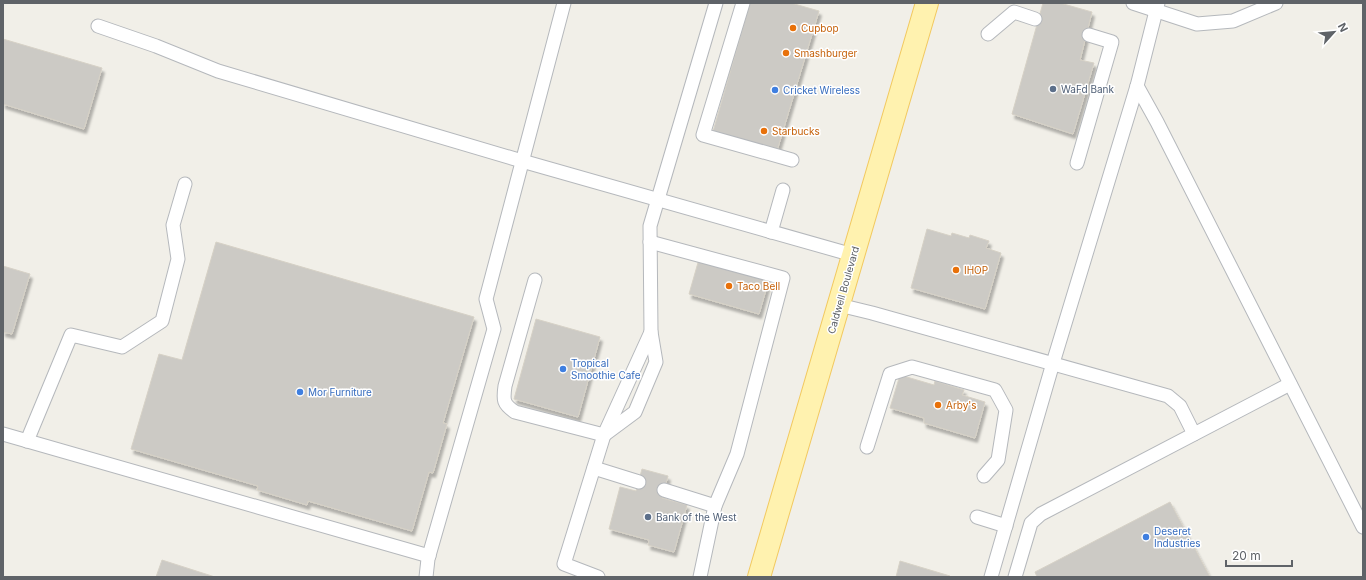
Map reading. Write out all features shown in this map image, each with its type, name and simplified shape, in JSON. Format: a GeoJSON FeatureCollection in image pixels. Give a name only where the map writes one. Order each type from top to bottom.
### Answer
{"type":"FeatureCollection","features":[{"type":"Feature","properties":{"kind":"main road","name":"Caldwell Boulevard"},"geometry":{"type":"LineString","coordinates":[[759,577],[927,3]]}},
{"type":"Feature","properties":{"kind":"lane"},"geometry":{"type":"LineString","coordinates":[[426,577],[428,556],[494,328],[486,299],[564,3]]}},
{"type":"Feature","properties":{"kind":"lane"},"geometry":{"type":"LineString","coordinates":[[604,435],[636,412],[656,362],[651,332],[650,226],[716,3]]}},
{"type":"Feature","properties":{"kind":"lane"},"geometry":{"type":"LineString","coordinates":[[744,3],[703,135],[792,160]]}},
{"type":"Feature","properties":{"kind":"lane"},"geometry":{"type":"LineString","coordinates":[[1133,3],[1157,7],[1197,24],[1233,21],[1276,3]]}},
{"type":"Feature","properties":{"kind":"lane"},"geometry":{"type":"LineString","coordinates":[[991,577],[1053,363],[1137,86],[1157,7]]}},
{"type":"Feature","properties":{"kind":"lane"},"geometry":{"type":"LineString","coordinates":[[988,34],[1014,12],[1035,19]]}},
{"type":"Feature","properties":{"kind":"lane"},"geometry":{"type":"LineString","coordinates":[[98,26],[156,46],[218,71],[522,161],[853,255]]}},
{"type":"Feature","properties":{"kind":"lane"},"geometry":{"type":"LineString","coordinates":[[1077,163],[1112,42],[1089,35]]}},
{"type":"Feature","properties":{"kind":"lane"},"geometry":{"type":"LineString","coordinates":[[1137,86],[1160,128],[1363,527]]}},
{"type":"Feature","properties":{"kind":"lane"},"geometry":{"type":"LineString","coordinates":[[27,441],[71,335],[122,347],[162,321],[178,259],[173,225],[185,184]]}},
{"type":"Feature","properties":{"kind":"lane"},"geometry":{"type":"LineString","coordinates":[[772,232],[783,190]]}},
{"type":"Feature","properties":{"kind":"lane"},"geometry":{"type":"LineString","coordinates":[[650,242],[783,278],[737,454],[715,506],[700,577]]}},
{"type":"Feature","properties":{"kind":"lane"},"geometry":{"type":"LineString","coordinates":[[535,280],[505,386],[504,397],[507,406],[515,412],[604,435]]}},
{"type":"Feature","properties":{"kind":"lane"},"geometry":{"type":"LineString","coordinates":[[839,305],[1168,396],[1180,406],[1194,434]]}},
{"type":"Feature","properties":{"kind":"lane"},"geometry":{"type":"LineString","coordinates":[[598,577],[564,564],[604,435],[651,332]]}},
{"type":"Feature","properties":{"kind":"lane"},"geometry":{"type":"LineString","coordinates":[[867,446],[890,374],[912,367],[995,390],[1006,410],[998,460],[984,476]]}},
{"type":"Feature","properties":{"kind":"lane"},"geometry":{"type":"LineString","coordinates":[[1015,577],[1031,523],[1041,514],[1290,384]]}},
{"type":"Feature","properties":{"kind":"lane"},"geometry":{"type":"LineString","coordinates":[[3,434],[428,556]]}},
{"type":"Feature","properties":{"kind":"lane"},"geometry":{"type":"LineString","coordinates":[[594,468],[639,482]]}},
{"type":"Feature","properties":{"kind":"lane"},"geometry":{"type":"LineString","coordinates":[[664,490],[715,506]]}},
{"type":"Feature","properties":{"kind":"lane"},"geometry":{"type":"LineString","coordinates":[[977,517],[1006,526]]}},
{"type":"Feature","properties":{"kind":"building"},"geometry":{"type":"Polygon","coordinates":[[[750,3],[791,3],[819,11],[776,154],[712,135],[750,3]]]}},
{"type":"Feature","properties":{"kind":"building","name":"WaFd Bank"},"geometry":{"type":"Polygon","coordinates":[[[1043,3],[1060,3],[1092,12],[1080,60],[1094,63],[1073,134],[1012,114],[1043,3]]]}},
{"type":"Feature","properties":{"kind":"building"},"geometry":{"type":"Polygon","coordinates":[[[3,39],[102,68],[84,129],[3,104],[3,39]]]}},
{"type":"Feature","properties":{"kind":"building","name":"IHOP"},"geometry":{"type":"Polygon","coordinates":[[[927,229],[951,236],[952,233],[969,238],[970,235],[989,241],[986,248],[1001,253],[985,309],[911,288],[927,229]]]}},
{"type":"Feature","properties":{"kind":"building","name":"Mor Furniture"},"geometry":{"type":"Polygon","coordinates":[[[216,242],[474,317],[443,423],[447,424],[433,473],[429,472],[412,531],[308,501],[307,505],[257,490],[258,486],[131,449],[159,354],[182,360],[216,242]]]}},
{"type":"Feature","properties":{"kind":"building","name":"Taco Bell"},"geometry":{"type":"Polygon","coordinates":[[[699,259],[769,279],[759,314],[689,294],[699,259]]]}},
{"type":"Feature","properties":{"kind":"building"},"geometry":{"type":"Polygon","coordinates":[[[3,266],[30,274],[12,334],[3,332],[3,266]]]}},
{"type":"Feature","properties":{"kind":"building"},"geometry":{"type":"Polygon","coordinates":[[[536,319],[600,337],[578,417],[514,399],[536,319]]]}},
{"type":"Feature","properties":{"kind":"building","name":"Arby's"},"geometry":{"type":"Polygon","coordinates":[[[900,375],[934,385],[935,381],[964,390],[962,395],[985,402],[975,438],[924,423],[924,418],[890,408],[900,375]]]}},
{"type":"Feature","properties":{"kind":"building","name":"Bank of the West"},"geometry":{"type":"Polygon","coordinates":[[[642,469],[668,476],[662,498],[687,505],[674,552],[648,545],[649,540],[609,529],[620,487],[636,491],[642,469]]]}},
{"type":"Feature","properties":{"kind":"building","name":"Deseret Industries"},"geometry":{"type":"Polygon","coordinates":[[[1170,502],[1210,577],[1037,577],[1035,572],[1170,502]]]}},
{"type":"Feature","properties":{"kind":"building"},"geometry":{"type":"Polygon","coordinates":[[[162,560],[215,577],[156,577],[162,560]]]}},
{"type":"Feature","properties":{"kind":"building"},"geometry":{"type":"Polygon","coordinates":[[[900,561],[950,576],[950,577],[896,577],[900,561]]]}},
{"type":"Feature","properties":{"kind":"place","name":"Cupbop"},"geometry":{"type":"Point","coordinates":[793,28]}},
{"type":"Feature","properties":{"kind":"place","name":"Smashburger"},"geometry":{"type":"Point","coordinates":[786,53]}},
{"type":"Feature","properties":{"kind":"place","name":"WaFd Bank"},"geometry":{"type":"Point","coordinates":[1053,89]}},
{"type":"Feature","properties":{"kind":"place","name":"Cricket Wireless"},"geometry":{"type":"Point","coordinates":[775,90]}},
{"type":"Feature","properties":{"kind":"place","name":"Starbucks"},"geometry":{"type":"Point","coordinates":[764,131]}},
{"type":"Feature","properties":{"kind":"place","name":"IHOP"},"geometry":{"type":"Point","coordinates":[956,270]}},
{"type":"Feature","properties":{"kind":"place","name":"Taco Bell"},"geometry":{"type":"Point","coordinates":[729,286]}},
{"type":"Feature","properties":{"kind":"place","name":"Tropical Smoothie Cafe"},"geometry":{"type":"Point","coordinates":[563,369]}},
{"type":"Feature","properties":{"kind":"place","name":"Mor Furniture"},"geometry":{"type":"Point","coordinates":[300,392]}},
{"type":"Feature","properties":{"kind":"place","name":"Arby's"},"geometry":{"type":"Point","coordinates":[938,405]}},
{"type":"Feature","properties":{"kind":"place","name":"Bank of the West"},"geometry":{"type":"Point","coordinates":[648,517]}},
{"type":"Feature","properties":{"kind":"place","name":"Deseret Industries"},"geometry":{"type":"Point","coordinates":[1146,537]}}]}
